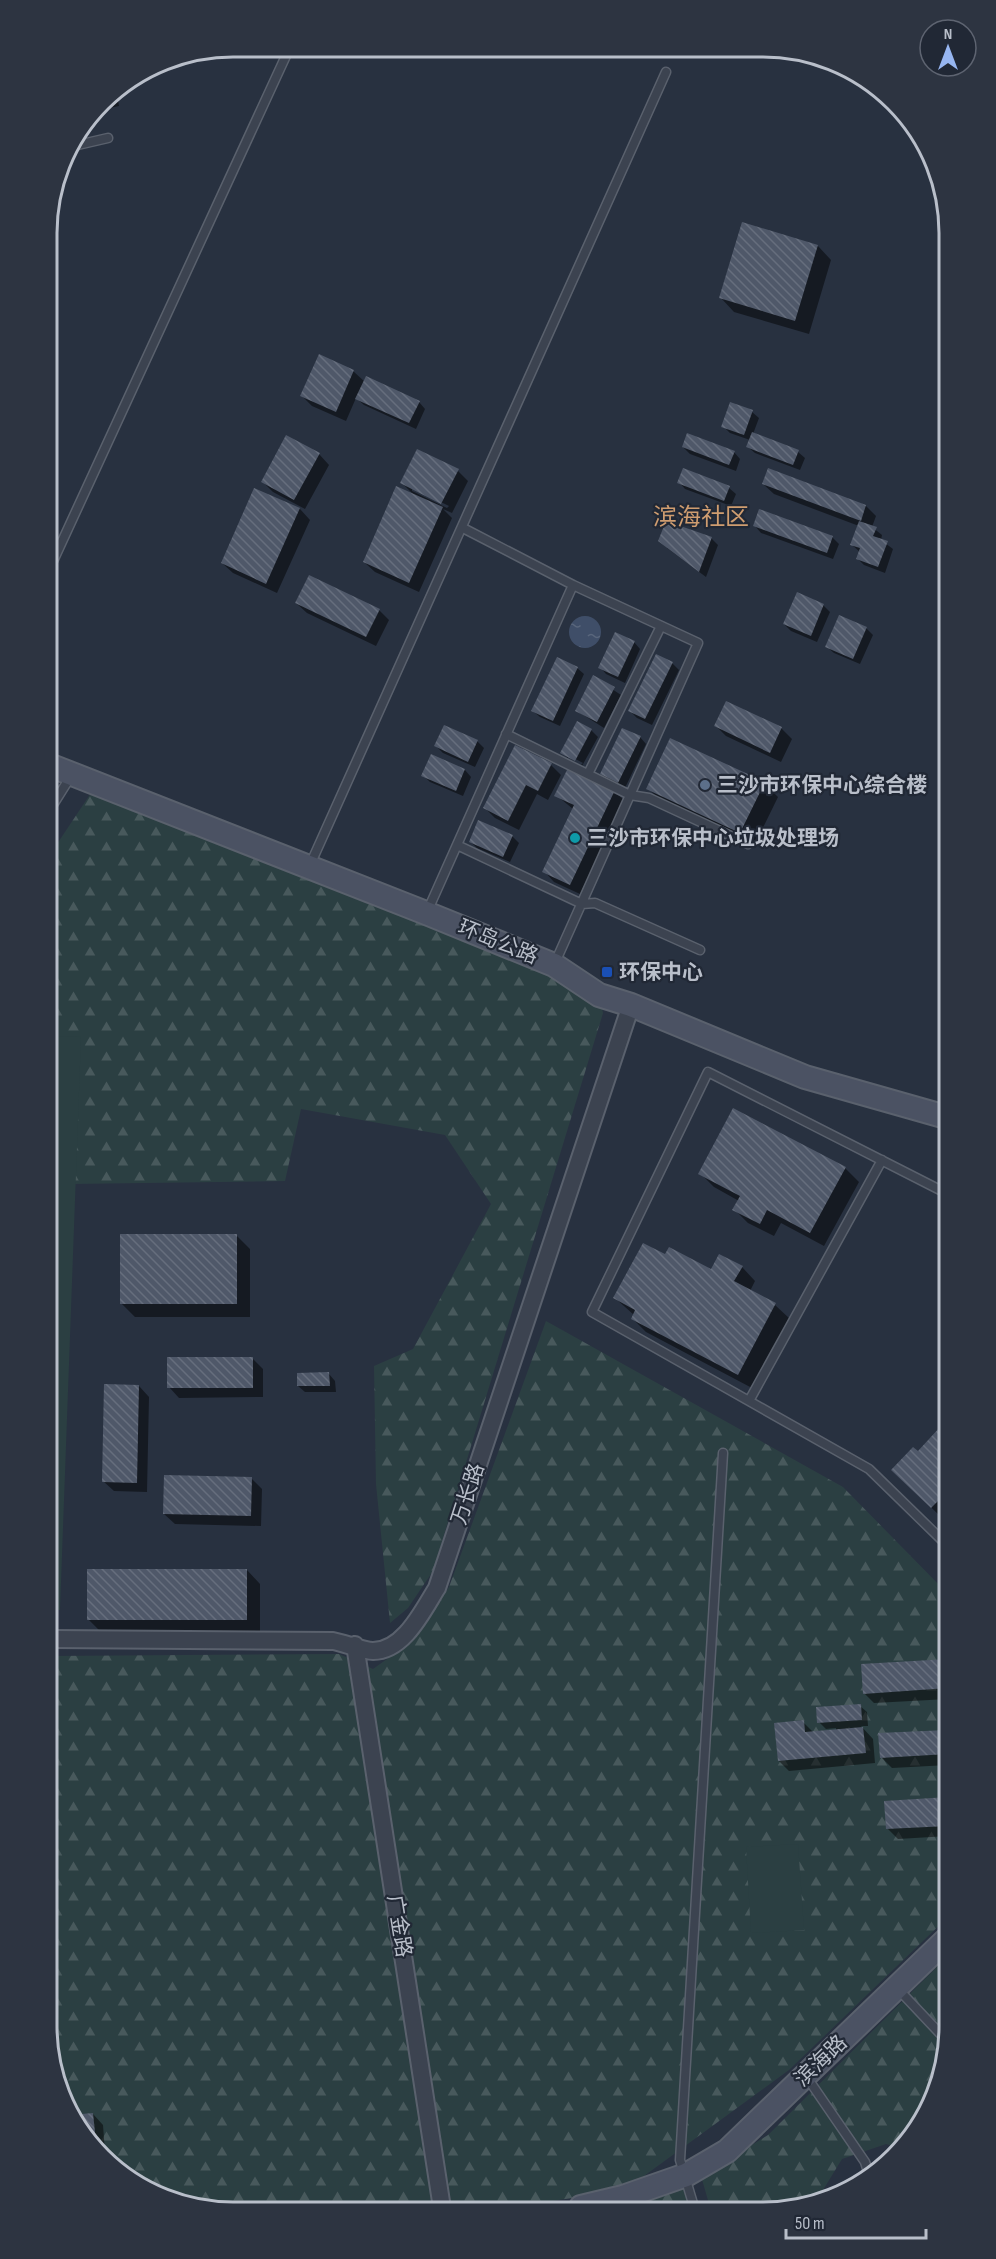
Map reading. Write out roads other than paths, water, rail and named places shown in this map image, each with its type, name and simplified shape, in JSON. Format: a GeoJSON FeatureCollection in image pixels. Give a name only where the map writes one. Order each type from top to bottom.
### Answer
{"type":"FeatureCollection","features":[{"type":"Feature","properties":{"kind":"street","name":"环岛公路"},"geometry":{"type":"LineString","coordinates":[[57,768],[310,865],[554,965],[599,995],[631,1005],[805,1077],[939,1116]]}},
{"type":"Feature","properties":{"kind":"street","name":"万长路"},"geometry":{"type":"LineString","coordinates":[[57,1639],[333,1641],[372,1651],[390,1647],[412,1627],[437,1588],[631,1005]]}},
{"type":"Feature","properties":{"kind":"street","name":"广金路"},"geometry":{"type":"LineString","coordinates":[[355,1645],[441,2202]]}},
{"type":"Feature","properties":{"kind":"street","name":"滨海路"},"geometry":{"type":"LineString","coordinates":[[602,2202],[686,2175],[727,2151],[939,1947]]}},
{"type":"Feature","properties":{"kind":"lane"},"geometry":{"type":"LineString","coordinates":[[57,552],[285,57]]}},
{"type":"Feature","properties":{"kind":"lane"},"geometry":{"type":"LineString","coordinates":[[310,865],[666,72]]}},
{"type":"Feature","properties":{"kind":"lane"},"geometry":{"type":"LineString","coordinates":[[82,144],[108,138]]}},
{"type":"Feature","properties":{"kind":"lane"},"geometry":{"type":"LineString","coordinates":[[463,528],[573,585],[698,643],[554,965]]}},
{"type":"Feature","properties":{"kind":"lane"},"geometry":{"type":"LineString","coordinates":[[426,913],[573,585]]}},
{"type":"Feature","properties":{"kind":"lane"},"geometry":{"type":"LineString","coordinates":[[588,774],[661,626]]}},
{"type":"Feature","properties":{"kind":"lane"},"geometry":{"type":"LineString","coordinates":[[506,734],[630,795],[649,798],[748,844]]}},
{"type":"Feature","properties":{"kind":"lane"},"geometry":{"type":"LineString","coordinates":[[57,798],[72,775]]}},
{"type":"Feature","properties":{"kind":"lane"},"geometry":{"type":"LineString","coordinates":[[457,845],[582,904],[595,903],[700,950]]}},
{"type":"Feature","properties":{"kind":"lane"},"geometry":{"type":"LineString","coordinates":[[939,1189],[708,1072],[592,1312],[869,1469],[939,1537]]}},
{"type":"Feature","properties":{"kind":"lane"},"geometry":{"type":"LineString","coordinates":[[748,1401],[882,1160]]}},
{"type":"Feature","properties":{"kind":"lane"},"geometry":{"type":"LineString","coordinates":[[693,2202],[681,2160],[681,2148],[723,1453]]}},
{"type":"Feature","properties":{"kind":"lane"},"geometry":{"type":"LineString","coordinates":[[898,1988],[939,2032]]}},
{"type":"Feature","properties":{"kind":"lane"},"geometry":{"type":"LineString","coordinates":[[806,2076],[867,2168]]}},
{"type":"Feature","properties":{"kind":"water"},"geometry":{"type":"Polygon","coordinates":[[[585,616],[596,621],[601,632],[596,643],[585,648],[574,643],[569,632],[574,621],[585,616]]]}},
{"type":"Feature","properties":{"kind":"place","name":"三沙市环保中心综合楼"},"geometry":{"type":"Point","coordinates":[705,785]}},
{"type":"Feature","properties":{"kind":"place","name":"三沙市环保中心垃圾处理场"},"geometry":{"type":"Point","coordinates":[575,838]}},
{"type":"Feature","properties":{"kind":"place","name":"环保中心"},"geometry":{"type":"Point","coordinates":[607,972]}},
{"type":"Feature","properties":{"kind":"district","name":"滨海社区"},"geometry":{"type":"Point","coordinates":[701,517]}}]}
